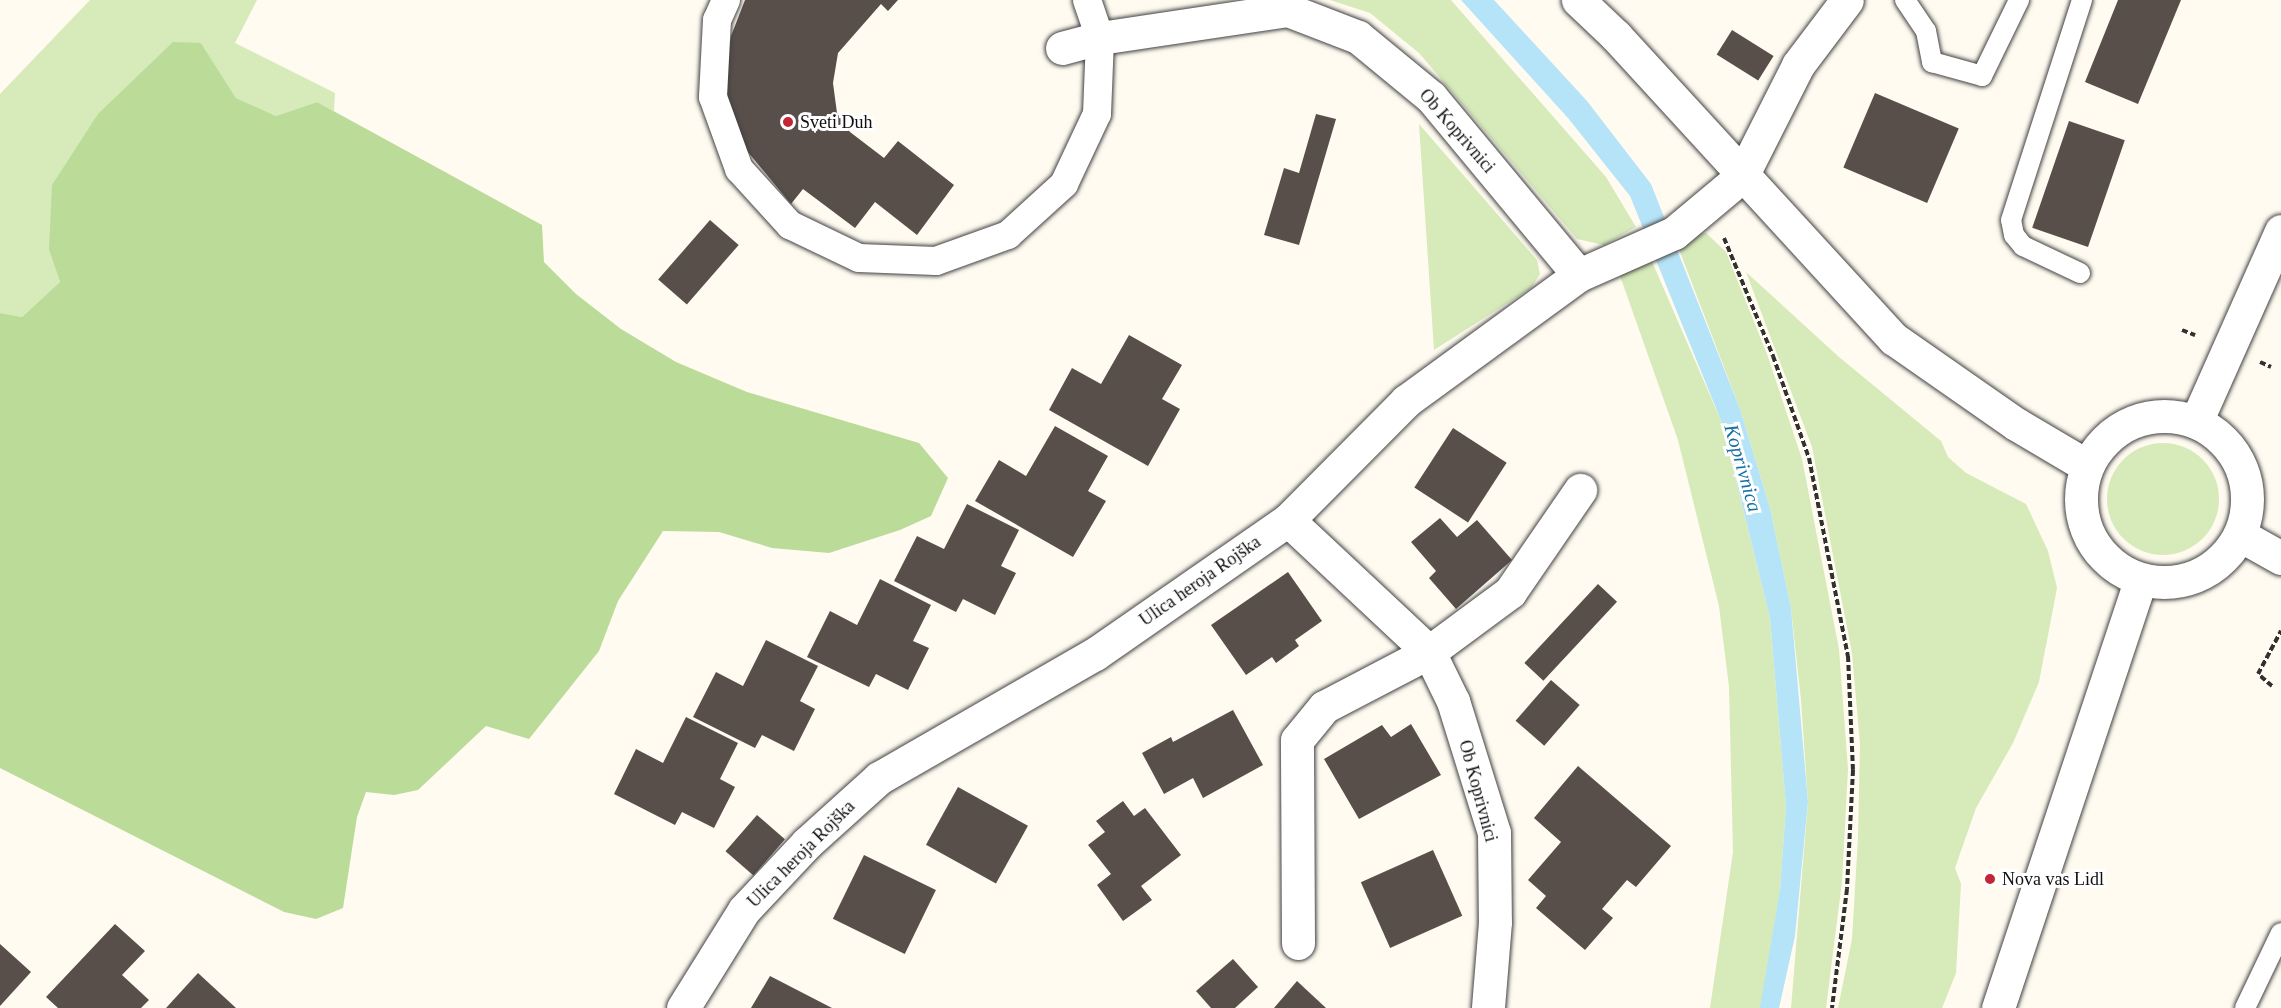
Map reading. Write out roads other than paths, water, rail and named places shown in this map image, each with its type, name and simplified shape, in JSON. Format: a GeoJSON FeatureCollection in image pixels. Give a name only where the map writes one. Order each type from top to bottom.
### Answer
{"type":"FeatureCollection","features":[{"type":"Feature","properties":{"kind":"street"},"geometry":{"type":"LineString","coordinates":[[726,0],[717,20],[713,97],[739,169],[790,225],[859,258],[936,261],[1008,235],[1064,184],[1097,114],[1100,38],[1087,0]]}},
{"type":"Feature","properties":{"kind":"street"},"geometry":{"type":"LineString","coordinates":[[1578,0],[1616,36],[1742,176],[1894,339],[2016,424],[2088,466]]}},
{"type":"Feature","properties":{"kind":"street"},"geometry":{"type":"LineString","coordinates":[[1742,176],[1798,65],[1847,0]]}},
{"type":"Feature","properties":{"kind":"street","name":"Ob Koprivnici"},"geometry":{"type":"LineString","coordinates":[[1062,48],[1100,38],[1288,10],[1358,37],[1431,97],[1594,270]]}},
{"type":"Feature","properties":{"kind":"street","name":"Ulica heroja Rojška"},"geometry":{"type":"LineString","coordinates":[[683,1008],[744,910],[807,843],[879,778],[1095,654],[1288,520],[1406,401],[1594,270],[1674,233],[1742,176]]}},
{"type":"Feature","properties":{"kind":"street"},"geometry":{"type":"LineString","coordinates":[[2196,422],[2281,231]]}},
{"type":"Feature","properties":{"kind":"street"},"geometry":{"type":"LineString","coordinates":[[2171,416],[2196,422],[2220,436],[2237,457],[2247,491],[2247,509],[2240,535],[2209,570],[2187,580],[2163,583],[2140,580],[2114,567],[2091,538],[2083,521],[2080,493],[2088,466],[2102,444],[2121,427],[2137,421],[2171,416]]}},
{"type":"Feature","properties":{"kind":"street"},"geometry":{"type":"LineString","coordinates":[[1298,943],[1297,740],[1324,707],[1429,652],[1510,592],[1580,490]]}},
{"type":"Feature","properties":{"kind":"street","name":"Ob Koprivnici"},"geometry":{"type":"LineString","coordinates":[[1288,520],[1429,652],[1453,701],[1494,833],[1495,922],[1488,1008]]}},
{"type":"Feature","properties":{"kind":"street"},"geometry":{"type":"LineString","coordinates":[[2240,535],[2281,558]]}},
{"type":"Feature","properties":{"kind":"street"},"geometry":{"type":"LineString","coordinates":[[1998,1008],[2140,580]]}},
{"type":"Feature","properties":{"kind":"lane"},"geometry":{"type":"LineString","coordinates":[[1905,0],[1926,31],[1932,62],[1982,76],[2019,0]]}},
{"type":"Feature","properties":{"kind":"lane"},"geometry":{"type":"LineString","coordinates":[[2080,273],[2023,246],[2014,235],[2011,220],[2082,0]]}},
{"type":"Feature","properties":{"kind":"lane"},"geometry":{"type":"LineString","coordinates":[[2245,1008],[2281,933]]}},
{"type":"Feature","properties":{"kind":"water","name":"Koprivnica"},"geometry":{"type":"Polygon","coordinates":[[[1461,0],[1494,0],[1587,101],[1651,184],[1740,409],[1770,508],[1791,608],[1808,802],[1795,936],[1779,1008],[1760,1008],[1780,889],[1786,806],[1770,618],[1722,423],[1630,196],[1568,118],[1461,0]]]}},
{"type":"Feature","properties":{"kind":"place","name":"Sveti Duh"},"geometry":{"type":"Point","coordinates":[788,122]}},
{"type":"Feature","properties":{"kind":"place","name":"Nova vas Lidl"},"geometry":{"type":"Point","coordinates":[1990,879]}}]}
